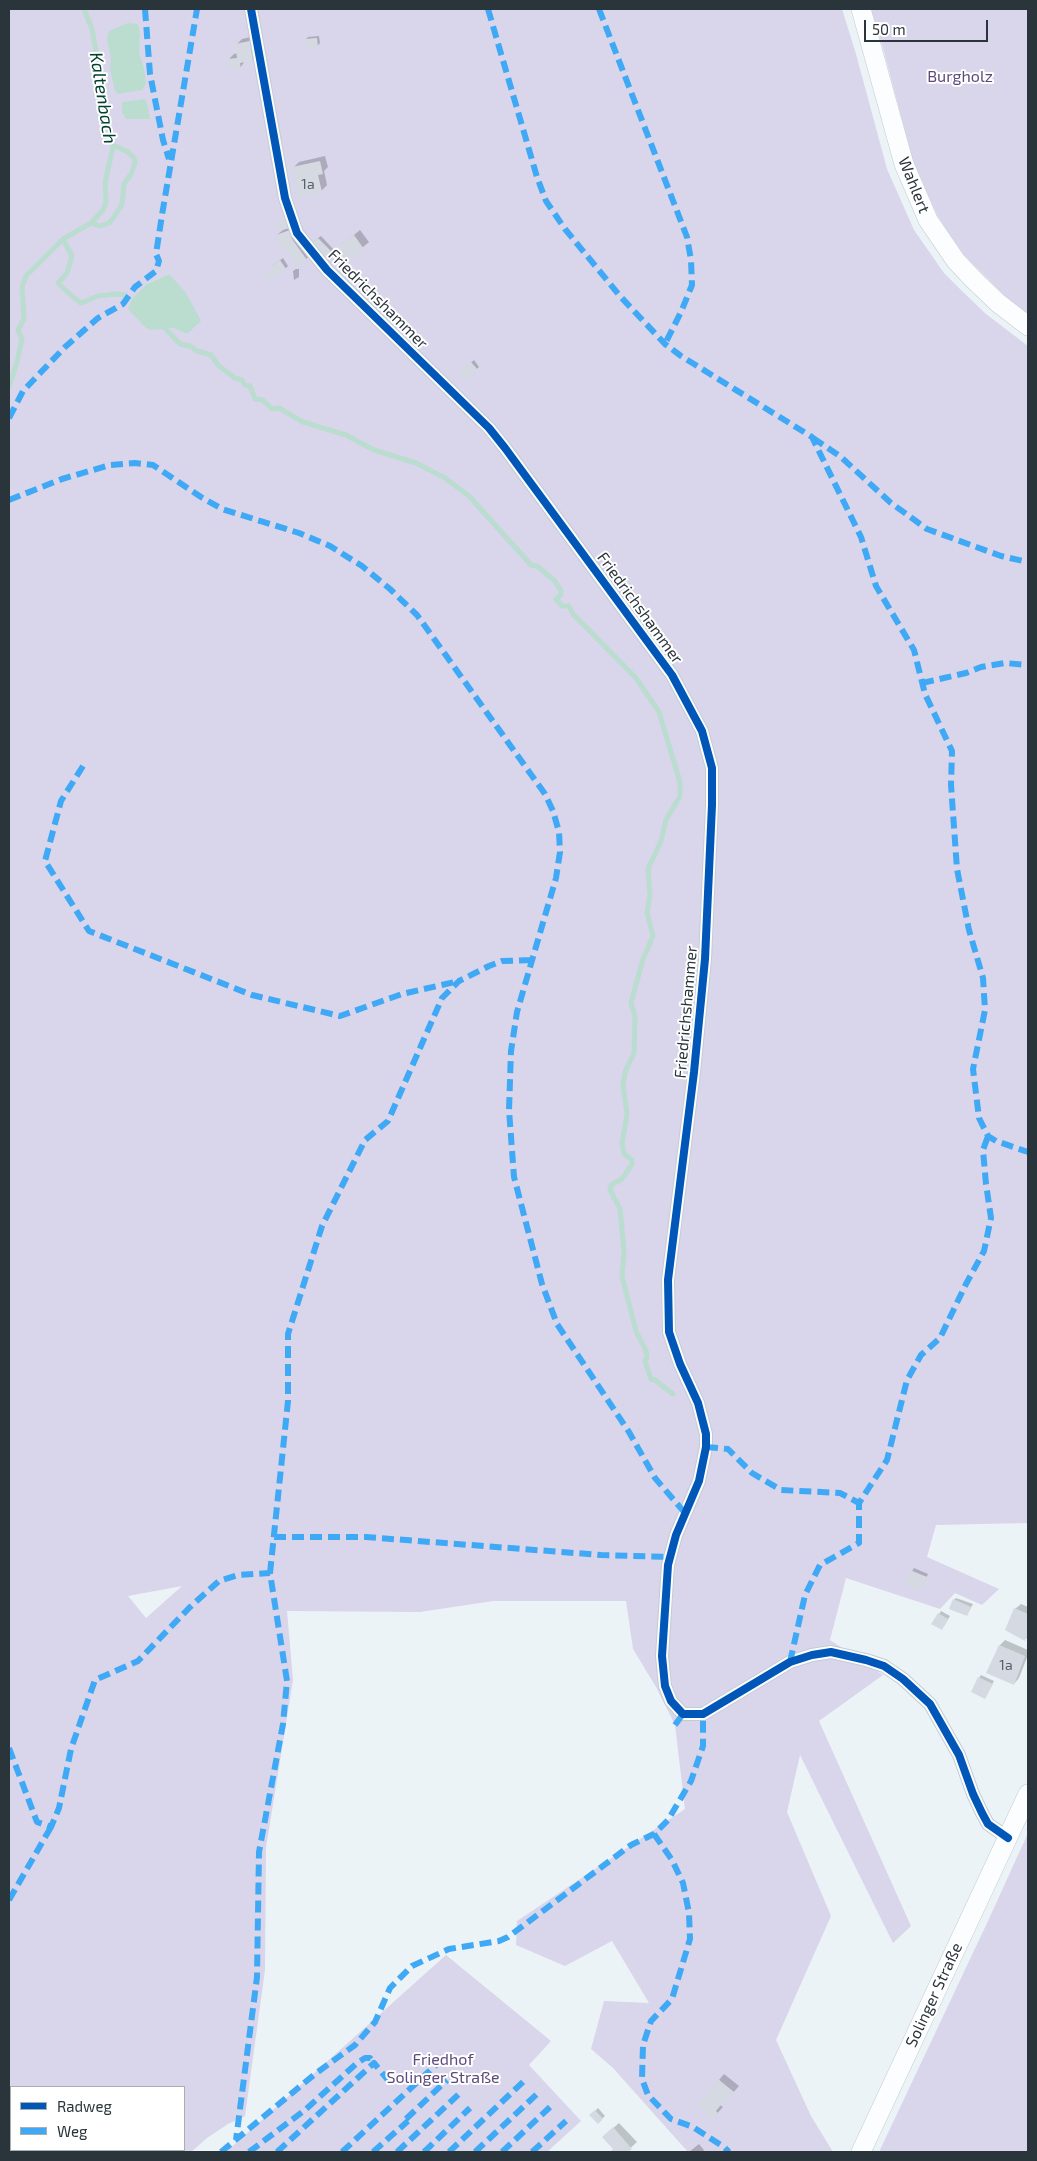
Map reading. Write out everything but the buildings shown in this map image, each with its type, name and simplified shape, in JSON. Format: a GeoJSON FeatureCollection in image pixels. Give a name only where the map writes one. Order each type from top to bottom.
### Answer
{"type":"FeatureCollection","features":[{"type":"Feature","properties":{"kind":"main road","name":"Wahlert"},"geometry":{"type":"LineString","coordinates":[[861,9],[904,164],[928,220],[956,261],[998,303],[1028,326]]}},
{"type":"Feature","properties":{"kind":"main road"},"geometry":{"type":"LineString","coordinates":[[1008,1838],[1028,1794]]}},
{"type":"Feature","properties":{"kind":"main road","name":"Solinger Straße"},"geometry":{"type":"LineString","coordinates":[[861,2152],[1008,1838]]}},
{"type":"Feature","properties":{"kind":"street","name":"Friedrichshammer"},"geometry":{"type":"LineString","coordinates":[[251,9],[285,198],[297,233],[327,270],[489,428],[505,448],[672,675],[702,731],[712,768],[705,959],[694,1072],[668,1280],[669,1332],[677,1356],[698,1403],[706,1434],[706,1447],[699,1481],[676,1535],[668,1566],[662,1656],[665,1686],[671,1701],[683,1714],[703,1714],[790,1662],[812,1655],[831,1652],[884,1666],[930,1704],[959,1755],[973,1794],[988,1824],[1008,1838]]}},
{"type":"Feature","properties":{"kind":"green space"},"geometry":{"type":"Polygon","coordinates":[[[9,9],[842,9],[887,169],[914,230],[944,273],[986,314],[1028,346],[1028,1523],[936,1525],[927,1557],[999,1589],[982,1605],[955,1593],[940,1609],[846,1578],[830,1640],[883,1675],[819,1721],[911,1926],[893,1943],[800,1755],[787,1812],[831,1916],[776,2040],[811,2116],[833,2152],[688,2152],[613,2068],[591,2049],[604,2001],[649,2003],[612,1941],[565,1966],[516,1945],[517,1921],[685,1809],[675,1725],[656,1687],[633,1649],[626,1601],[493,1601],[420,1612],[287,1611],[293,1680],[266,1848],[265,1970],[245,2116],[228,2124],[207,2138],[191,2152],[9,2152],[9,9]],[[169,274],[147,284],[173,328],[187,334],[169,274]],[[182,1586],[128,1596],[146,1618],[182,1586]]]}},
{"type":"Feature","properties":{"kind":"green space","name":"Burgholz"},"geometry":{"type":"Polygon","coordinates":[[[871,9],[1028,9],[1028,315],[1004,295],[964,255],[937,215],[913,161],[871,9]]]}},
{"type":"Feature","properties":{"kind":"green space"},"geometry":{"type":"Polygon","coordinates":[[[1028,1833],[1028,2152],[879,2152],[988,1921],[1028,1833]]]}},
{"type":"Feature","properties":{"kind":"green space","name":"Friedhof Solinger Straße"},"geometry":{"type":"Polygon","coordinates":[[[446,1955],[551,2041],[529,2065],[581,2121],[547,2152],[226,2152],[446,1955]]]}},
{"type":"Feature","properties":{"kind":"shaded area"},"geometry":{"type":"Polygon","coordinates":[[[128,23],[138,24],[140,34],[139,53],[146,83],[142,90],[118,94],[115,91],[110,69],[111,59],[107,39],[109,31],[128,23]]]}},
{"type":"Feature","properties":{"kind":"shaded area"},"geometry":{"type":"Polygon","coordinates":[[[146,99],[150,119],[126,119],[122,112],[122,102],[146,99]]]}},
{"type":"Feature","properties":{"kind":"shaded area"},"geometry":{"type":"Polygon","coordinates":[[[169,274],[186,293],[201,321],[187,334],[173,328],[151,330],[146,328],[128,309],[132,299],[147,284],[169,274]]]}},
{"type":"Feature","properties":{"kind":"waterway","name":"Kaltenbach"},"geometry":{"type":"LineString","coordinates":[[9,387],[22,339],[18,330],[24,319],[22,287],[26,276],[63,239],[91,223],[103,210],[106,202],[105,183],[113,147],[92,29],[84,9]]}},
{"type":"Feature","properties":{"kind":"waterway"},"geometry":{"type":"LineString","coordinates":[[91,223],[100,226],[109,223],[114,217],[122,204],[124,184],[131,174],[135,163],[134,158],[128,152],[113,145]]}},
{"type":"Feature","properties":{"kind":"waterway"},"geometry":{"type":"LineString","coordinates":[[63,239],[72,256],[67,273],[58,283],[73,297],[81,303],[98,296],[125,295]]}},
{"type":"Feature","properties":{"kind":"waterway"},"geometry":{"type":"LineString","coordinates":[[162,325],[180,344],[211,355],[219,366],[235,378],[242,380],[245,385],[250,386],[255,399],[263,400],[272,409],[279,408],[303,422],[346,435],[374,450],[416,463],[445,478],[469,496],[531,565],[537,566],[554,580],[561,591],[560,596],[556,599],[562,606],[569,606],[573,614],[636,678],[659,712],[680,782],[680,796],[666,820],[661,841],[648,869],[650,895],[647,913],[653,936],[643,959],[631,1003],[635,1016],[634,1053],[625,1072],[623,1085],[627,1114],[622,1144],[624,1154],[632,1160],[632,1164],[622,1179],[611,1185],[610,1190],[620,1209],[624,1251],[622,1276],[636,1331],[646,1351],[647,1357],[645,1361],[651,1379],[673,1394]]}},
{"type":"Feature","properties":{"kind":"marked path"},"geometry":{"type":"LineString","coordinates":[[145,9],[150,74],[163,140],[169,159]]}},
{"type":"Feature","properties":{"kind":"marked path"},"geometry":{"type":"LineString","coordinates":[[9,418],[23,391],[65,347],[98,318],[123,304],[135,287],[156,271],[159,261],[156,254],[162,215],[197,9]]}},
{"type":"Feature","properties":{"kind":"marked path"},"geometry":{"type":"LineString","coordinates":[[488,9],[537,177],[546,201],[565,229],[620,296],[665,344],[681,356],[812,437],[861,537],[876,586],[914,650],[925,694],[952,751],[951,785],[957,869],[969,930],[983,978],[985,1010],[973,1069],[979,1118],[988,1136],[996,1141],[1028,1152]]}},
{"type":"Feature","properties":{"kind":"marked path"},"geometry":{"type":"LineString","coordinates":[[599,9],[687,237],[691,260],[692,285],[665,344]]}},
{"type":"Feature","properties":{"kind":"marked path"},"geometry":{"type":"LineString","coordinates":[[813,438],[841,457],[891,503],[927,529],[1001,556],[1028,562]]}},
{"type":"Feature","properties":{"kind":"marked path"},"geometry":{"type":"LineString","coordinates":[[9,500],[62,479],[110,465],[135,463],[153,465],[222,509],[299,533],[330,546],[362,566],[417,615],[545,794],[553,811],[559,832],[560,852],[556,878],[517,1012],[511,1051],[509,1110],[514,1177],[542,1284],[557,1324],[629,1432],[655,1478],[685,1513]]}},
{"type":"Feature","properties":{"kind":"marked path"},"geometry":{"type":"LineString","coordinates":[[922,683],[966,673],[981,667],[1005,663],[1028,665]]}},
{"type":"Feature","properties":{"kind":"marked path"},"geometry":{"type":"LineString","coordinates":[[83,766],[61,801],[45,861],[89,931],[252,995],[340,1016],[402,994],[459,981]]}},
{"type":"Feature","properties":{"kind":"marked path"},"geometry":{"type":"LineString","coordinates":[[270,1573],[288,1401],[288,1334],[322,1226],[365,1140],[388,1121],[442,998],[459,981],[489,966],[502,961],[533,960]]}},
{"type":"Feature","properties":{"kind":"marked path"},"geometry":{"type":"LineString","coordinates":[[790,1662],[805,1595],[820,1565],[859,1543],[859,1503],[887,1460],[907,1380],[921,1355],[940,1338],[984,1251],[991,1218],[983,1150],[988,1136]]}},
{"type":"Feature","properties":{"kind":"marked path"},"geometry":{"type":"LineString","coordinates":[[706,1447],[728,1449],[752,1473],[781,1490],[840,1493],[859,1503]]}},
{"type":"Feature","properties":{"kind":"marked path"},"geometry":{"type":"LineString","coordinates":[[274,1537],[366,1537],[601,1555],[671,1557]]}},
{"type":"Feature","properties":{"kind":"marked path"},"geometry":{"type":"LineString","coordinates":[[9,1748],[37,1822],[51,1827],[59,1808],[71,1749],[95,1680],[138,1661],[189,1608],[219,1581],[238,1575],[270,1573],[287,1681],[283,1724],[259,1852],[257,1977],[236,2140]]}},
{"type":"Feature","properties":{"kind":"marked path"},"geometry":{"type":"LineString","coordinates":[[675,1725],[683,1714]]}},
{"type":"Feature","properties":{"kind":"marked path"},"geometry":{"type":"LineString","coordinates":[[221,2152],[315,2074],[355,2045],[375,2022],[390,1988],[412,1966],[449,1949],[499,1941],[508,1937],[631,1845],[654,1834],[668,1820],[691,1781],[703,1746],[703,1714]]}},
{"type":"Feature","properties":{"kind":"marked path"},"geometry":{"type":"LineString","coordinates":[[9,1900],[51,1827]]}},
{"type":"Feature","properties":{"kind":"marked path"},"geometry":{"type":"LineString","coordinates":[[654,1834],[672,1860],[683,1883],[689,1913],[690,1939],[672,1999],[651,2021],[643,2045],[642,2079],[648,2095],[671,2119],[693,2127],[729,2152]]}},
{"type":"Feature","properties":{"kind":"marked path"},"geometry":{"type":"LineString","coordinates":[[249,2152],[305,2110],[357,2063],[365,2058],[370,2058],[374,2063]]}},
{"type":"Feature","properties":{"kind":"marked path"},"geometry":{"type":"LineString","coordinates":[[277,2152],[374,2063],[388,2080]]}},
{"type":"Feature","properties":{"kind":"marked path"},"geometry":{"type":"LineString","coordinates":[[342,2152],[438,2063]]}},
{"type":"Feature","properties":{"kind":"marked path"},"geometry":{"type":"LineString","coordinates":[[406,2119],[447,2080]]}},
{"type":"Feature","properties":{"kind":"marked path"},"geometry":{"type":"LineString","coordinates":[[449,2152],[525,2080]]}},
{"type":"Feature","properties":{"kind":"marked path"},"geometry":{"type":"LineString","coordinates":[[397,2152],[460,2093]]}},
{"type":"Feature","properties":{"kind":"marked path"},"geometry":{"type":"LineString","coordinates":[[475,2152],[537,2094]]}},
{"type":"Feature","properties":{"kind":"marked path"},"geometry":{"type":"LineString","coordinates":[[502,2152],[550,2107]]}},
{"type":"Feature","properties":{"kind":"marked path"},"geometry":{"type":"LineString","coordinates":[[424,2152],[470,2108]]}},
{"type":"Feature","properties":{"kind":"marked path"},"geometry":{"type":"LineString","coordinates":[[373,2152],[408,2121]]}},
{"type":"Feature","properties":{"kind":"marked path"},"geometry":{"type":"LineString","coordinates":[[532,2152],[566,2121]]}},
{"type":"Feature","properties":{"kind":"cycle path"},"geometry":{"type":"LineString","coordinates":[[251,9],[285,198],[297,233],[327,270],[489,428],[505,448],[672,675],[702,731],[712,768],[705,959],[694,1072],[668,1280],[669,1332],[680,1364],[698,1403],[706,1434],[706,1447],[699,1481],[676,1535],[668,1565],[662,1656],[665,1686],[671,1701],[683,1714],[703,1714],[790,1662],[812,1655],[831,1652],[884,1666],[903,1679],[930,1704],[959,1755],[973,1794],[988,1824],[1008,1838]]}}]}
